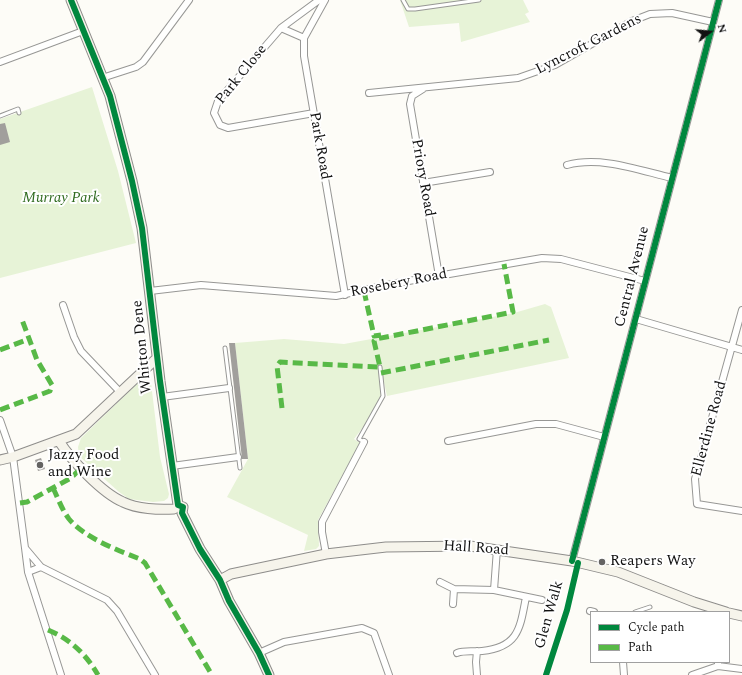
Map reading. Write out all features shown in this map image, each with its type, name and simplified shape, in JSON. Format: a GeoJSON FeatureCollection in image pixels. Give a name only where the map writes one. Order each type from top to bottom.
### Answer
{"type":"FeatureCollection","features":[{"type":"Feature","properties":{"kind":"street","name":"Whitton Dene"},"geometry":{"type":"LineString","coordinates":[[71,0],[110,96],[132,181],[142,228],[157,358],[178,509],[200,549],[220,580],[229,602],[259,653],[269,675]]}},
{"type":"Feature","properties":{"kind":"street"},"geometry":{"type":"LineString","coordinates":[[102,78],[136,67],[143,62],[189,0]]}},
{"type":"Feature","properties":{"kind":"street","name":"Park Close"},"geometry":{"type":"LineString","coordinates":[[314,113],[228,128],[220,125],[214,114],[218,101],[281,28],[319,0]]}},
{"type":"Feature","properties":{"kind":"street","name":"Park Road"},"geometry":{"type":"LineString","coordinates":[[325,0],[304,38],[304,56],[345,295]]}},
{"type":"Feature","properties":{"kind":"street","name":"Central Avenue"},"geometry":{"type":"LineString","coordinates":[[572,561],[719,0]]}},
{"type":"Feature","properties":{"kind":"street","name":"Lyncroft Gardens"},"geometry":{"type":"LineString","coordinates":[[369,93],[518,78],[555,65],[632,20],[650,14],[672,13],[713,22]]}},
{"type":"Feature","properties":{"kind":"street"},"geometry":{"type":"LineString","coordinates":[[281,28],[304,38]]}},
{"type":"Feature","properties":{"kind":"street"},"geometry":{"type":"LineString","coordinates":[[0,62],[83,31]]}},
{"type":"Feature","properties":{"kind":"street","name":"Priory Road"},"geometry":{"type":"LineString","coordinates":[[426,88],[412,96],[410,104],[439,276]]}},
{"type":"Feature","properties":{"kind":"street"},"geometry":{"type":"LineString","coordinates":[[567,165],[574,163],[611,163],[672,178]]}},
{"type":"Feature","properties":{"kind":"street"},"geometry":{"type":"LineString","coordinates":[[423,183],[490,172]]}},
{"type":"Feature","properties":{"kind":"street","name":"Rosebery Road"},"geometry":{"type":"LineString","coordinates":[[150,291],[202,284],[336,296],[397,283],[542,258],[561,259],[645,281]]}},
{"type":"Feature","properties":{"kind":"street"},"geometry":{"type":"LineString","coordinates":[[62,305],[81,351],[121,393]]}},
{"type":"Feature","properties":{"kind":"street","name":"Ellerdine Road"},"geometry":{"type":"LineString","coordinates":[[742,310],[694,479],[697,504],[742,511]]}},
{"type":"Feature","properties":{"kind":"street"},"geometry":{"type":"LineString","coordinates":[[636,319],[742,350]]}},
{"type":"Feature","properties":{"kind":"street","name":"Whitton Dene"},"geometry":{"type":"LineString","coordinates":[[0,460],[14,457],[76,434],[157,358]]}},
{"type":"Feature","properties":{"kind":"street"},"geometry":{"type":"LineString","coordinates":[[162,397],[229,388]]}},
{"type":"Feature","properties":{"kind":"street"},"geometry":{"type":"LineString","coordinates":[[0,420],[14,457],[28,572],[61,675]]}},
{"type":"Feature","properties":{"kind":"street"},"geometry":{"type":"LineString","coordinates":[[448,441],[536,424],[556,424],[604,437]]}},
{"type":"Feature","properties":{"kind":"street"},"geometry":{"type":"LineString","coordinates":[[58,441],[77,466],[123,502],[164,510],[178,509]]}},
{"type":"Feature","properties":{"kind":"street"},"geometry":{"type":"LineString","coordinates":[[326,554],[322,532],[322,522],[364,442]]}},
{"type":"Feature","properties":{"kind":"street"},"geometry":{"type":"LineString","coordinates":[[172,466],[238,457]]}},
{"type":"Feature","properties":{"kind":"street","name":"Hall Road"},"geometry":{"type":"LineString","coordinates":[[220,580],[231,574],[326,554],[386,547],[470,546],[572,561],[618,572],[694,602],[723,611]]}},
{"type":"Feature","properties":{"kind":"street"},"geometry":{"type":"LineString","coordinates":[[25,548],[41,567],[107,600],[117,611],[155,675]]}},
{"type":"Feature","properties":{"kind":"street"},"geometry":{"type":"LineString","coordinates":[[494,590],[497,549]]}},
{"type":"Feature","properties":{"kind":"street"},"geometry":{"type":"LineString","coordinates":[[28,572],[41,567]]}},
{"type":"Feature","properties":{"kind":"street"},"geometry":{"type":"LineString","coordinates":[[440,582],[454,589],[494,590],[542,600]]}},
{"type":"Feature","properties":{"kind":"street"},"geometry":{"type":"LineString","coordinates":[[452,604],[454,589]]}},
{"type":"Feature","properties":{"kind":"street"},"geometry":{"type":"LineString","coordinates":[[457,653],[496,649],[513,639],[520,627],[526,597]]}},
{"type":"Feature","properties":{"kind":"street"},"geometry":{"type":"LineString","coordinates":[[730,613],[742,616]]}},
{"type":"Feature","properties":{"kind":"street"},"geometry":{"type":"LineString","coordinates":[[259,653],[284,642],[362,628],[374,633],[389,675]]}},
{"type":"Feature","properties":{"kind":"street"},"geometry":{"type":"LineString","coordinates":[[477,675],[476,662],[478,651]]}},
{"type":"Feature","properties":{"kind":"street"},"geometry":{"type":"LineString","coordinates":[[623,663],[624,675]]}},
{"type":"Feature","properties":{"kind":"street"},"geometry":{"type":"LineString","coordinates":[[692,675],[718,664],[742,669]]}},
{"type":"Feature","properties":{"kind":"lane"},"geometry":{"type":"LineString","coordinates":[[402,0],[408,9],[479,0]]}},
{"type":"Feature","properties":{"kind":"lane"},"geometry":{"type":"LineString","coordinates":[[0,116],[18,109],[19,113]]}},
{"type":"Feature","properties":{"kind":"lane"},"geometry":{"type":"LineString","coordinates":[[225,348],[240,468]]}},
{"type":"Feature","properties":{"kind":"lane"},"geometry":{"type":"LineString","coordinates":[[364,442],[359,439],[383,396],[380,367]]}},
{"type":"Feature","properties":{"kind":"lane"},"geometry":{"type":"LineString","coordinates":[[637,611],[650,607]]}},
{"type":"Feature","properties":{"kind":"green space"},"geometry":{"type":"Polygon","coordinates":[[[400,0],[523,0],[529,12],[525,14],[530,22],[461,42],[459,23],[409,27],[400,0]]]}},
{"type":"Feature","properties":{"kind":"green space","name":"Murray Park"},"geometry":{"type":"Polygon","coordinates":[[[92,87],[118,171],[136,243],[0,278],[0,119],[92,87]]]}},
{"type":"Feature","properties":{"kind":"green space"},"geometry":{"type":"Polygon","coordinates":[[[545,304],[551,307],[569,358],[387,396],[381,369],[378,368],[381,390],[378,402],[371,416],[354,439],[360,443],[318,520],[319,546],[316,549],[304,551],[308,535],[227,497],[248,459],[235,343],[284,339],[344,344],[514,313],[545,304]]]}},
{"type":"Feature","properties":{"kind":"green space"},"geometry":{"type":"Polygon","coordinates":[[[145,379],[151,383],[160,457],[169,494],[168,498],[164,501],[153,502],[129,499],[119,492],[79,456],[78,447],[81,438],[140,381],[145,379]]]}},
{"type":"Feature","properties":{"kind":"building"},"geometry":{"type":"Polygon","coordinates":[[[5,123],[10,142],[0,145],[0,124],[5,123]]]}},
{"type":"Feature","properties":{"kind":"building"},"geometry":{"type":"Polygon","coordinates":[[[229,343],[235,343],[248,459],[242,459],[229,343]]]}},
{"type":"Feature","properties":{"kind":"building","name":"Jazzy Food and Wine"},"geometry":{"type":"Polygon","coordinates":[[[41,458],[45,469],[38,471],[35,460],[41,458]]]}},
{"type":"Feature","properties":{"kind":"marked path"},"geometry":{"type":"LineString","coordinates":[[282,408],[277,366],[280,362],[380,367],[374,341],[376,339],[513,312],[504,264]]}},
{"type":"Feature","properties":{"kind":"marked path"},"geometry":{"type":"LineString","coordinates":[[364,291],[374,336],[381,335]]}},
{"type":"Feature","properties":{"kind":"marked path"},"geometry":{"type":"LineString","coordinates":[[0,410],[50,391],[52,385],[37,360],[21,317]]}},
{"type":"Feature","properties":{"kind":"marked path"},"geometry":{"type":"LineString","coordinates":[[0,350],[29,339]]}},
{"type":"Feature","properties":{"kind":"marked path"},"geometry":{"type":"LineString","coordinates":[[381,373],[549,340]]}},
{"type":"Feature","properties":{"kind":"marked path"},"geometry":{"type":"LineString","coordinates":[[20,503],[27,502],[71,478],[80,469]]}},
{"type":"Feature","properties":{"kind":"marked path"},"geometry":{"type":"LineString","coordinates":[[53,488],[64,512],[76,526],[92,538],[121,552],[140,559],[145,563],[212,675]]}},
{"type":"Feature","properties":{"kind":"marked path"},"geometry":{"type":"LineString","coordinates":[[48,630],[77,648],[88,660],[98,675]]}},
{"type":"Feature","properties":{"kind":"cycle path"},"geometry":{"type":"LineString","coordinates":[[71,0],[110,96],[132,181],[142,228],[160,381],[178,505],[183,507],[182,513],[200,549],[220,580],[229,601],[259,653],[269,675]]}},
{"type":"Feature","properties":{"kind":"cycle path"},"geometry":{"type":"LineString","coordinates":[[572,561],[719,0]]}},
{"type":"Feature","properties":{"kind":"cycle path","name":"Glen Walk"},"geometry":{"type":"LineString","coordinates":[[546,675],[567,610],[578,563]]}},
{"type":"Feature","properties":{"kind":"place","name":"Jazzy Food and Wine"},"geometry":{"type":"Point","coordinates":[40,465]}},
{"type":"Feature","properties":{"kind":"place","name":"Reapers Way"},"geometry":{"type":"Point","coordinates":[602,562]}}]}
